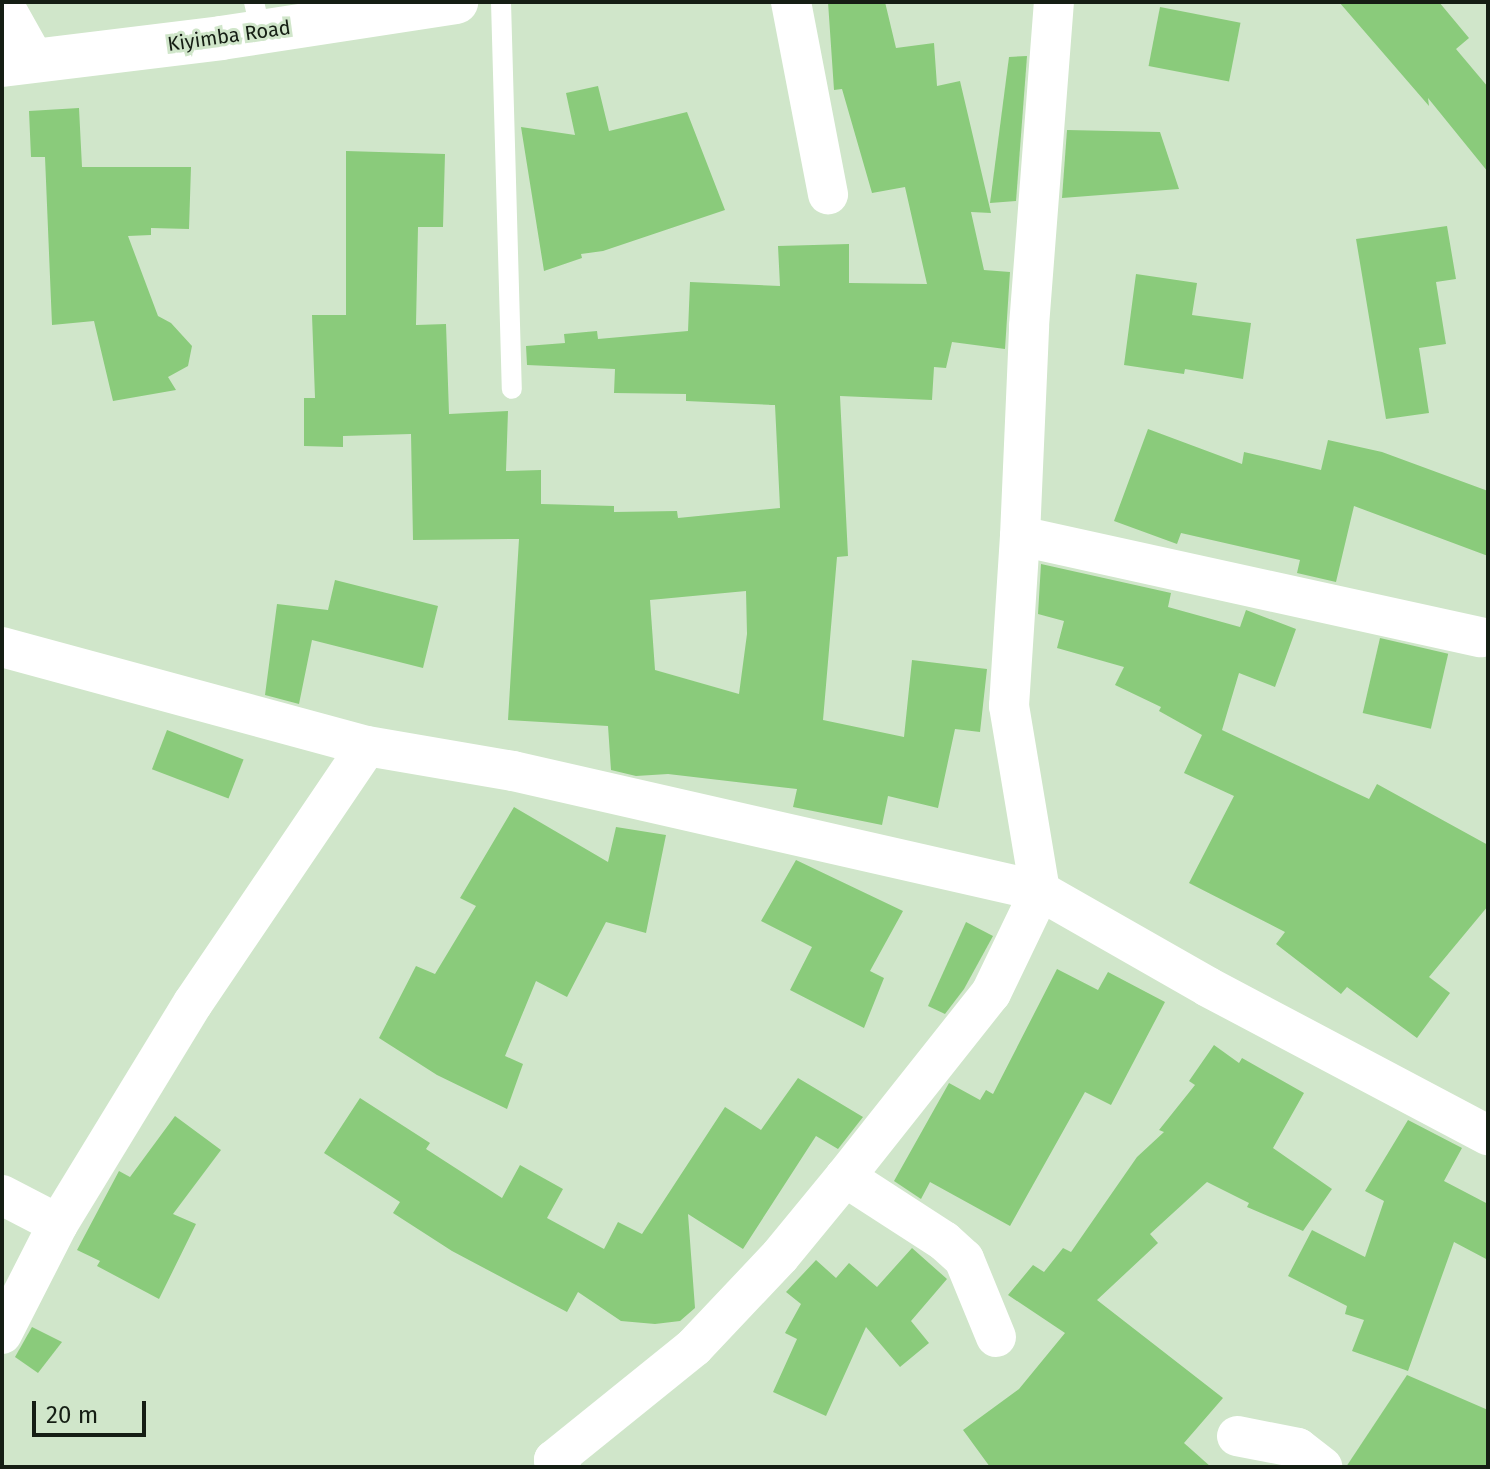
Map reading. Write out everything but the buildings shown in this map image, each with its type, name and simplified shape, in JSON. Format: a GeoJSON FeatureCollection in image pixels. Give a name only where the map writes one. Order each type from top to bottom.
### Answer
{"type":"FeatureCollection","features":[{"type":"Feature","properties":{"kind":"street"},"geometry":{"type":"LineString","coordinates":[[2,2],[18,63]]}},
{"type":"Feature","properties":{"kind":"street","name":"Kiyimba Road"},"geometry":{"type":"LineString","coordinates":[[18,63],[257,17],[456,2]]}},
{"type":"Feature","properties":{"kind":"street"},"geometry":{"type":"LineString","coordinates":[[791,2],[828,194]]}},
{"type":"Feature","properties":{"kind":"street"},"geometry":{"type":"LineString","coordinates":[[551,1465],[694,1347],[780,1256],[991,993],[1040,891],[1009,706],[1029,326],[1054,2]]}},
{"type":"Feature","properties":{"kind":"street"},"geometry":{"type":"LineString","coordinates":[[1020,536],[1481,637]]}},
{"type":"Feature","properties":{"kind":"street"},"geometry":{"type":"LineString","coordinates":[[2,647],[367,746],[513,771],[1040,891],[1208,987],[1488,1135]]}},
{"type":"Feature","properties":{"kind":"street"},"geometry":{"type":"LineString","coordinates":[[2,1334],[58,1224],[193,1003],[367,746]]}},
{"type":"Feature","properties":{"kind":"street"},"geometry":{"type":"LineString","coordinates":[[845,1177],[944,1241],[964,1259],[996,1337]]}},
{"type":"Feature","properties":{"kind":"street"},"geometry":{"type":"LineString","coordinates":[[2,1195],[58,1224]]}},
{"type":"Feature","properties":{"kind":"street"},"geometry":{"type":"LineString","coordinates":[[1237,1436],[1298,1448],[1322,1467]]}},
{"type":"Feature","properties":{"kind":"lane"},"geometry":{"type":"LineString","coordinates":[[501,2],[512,389]]}}]}
